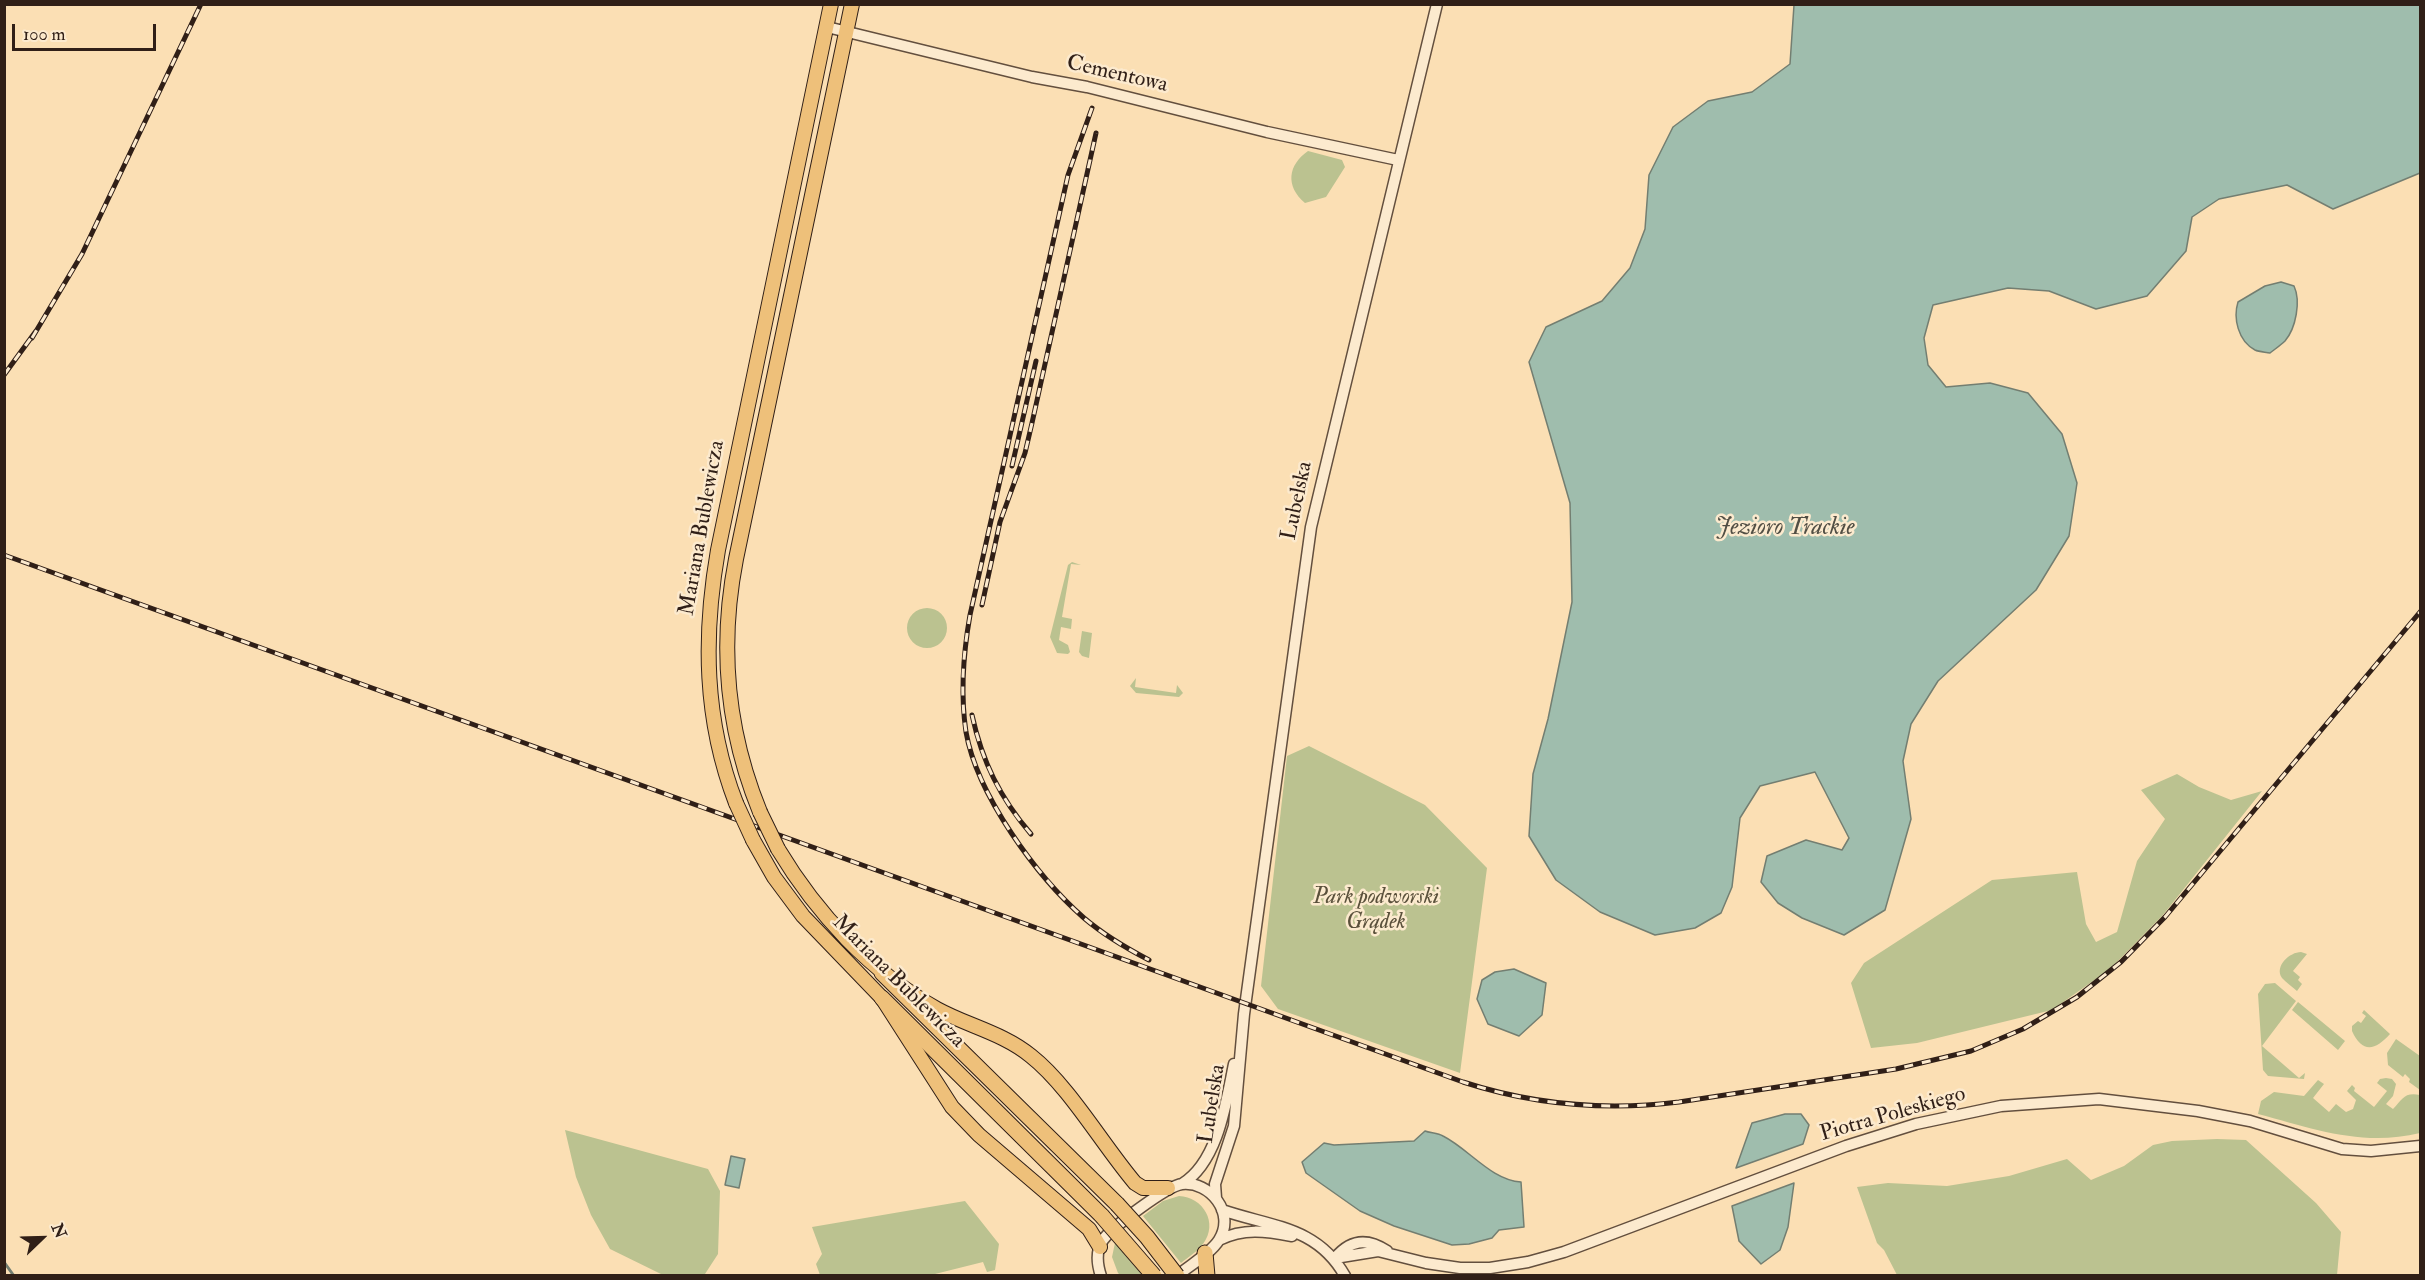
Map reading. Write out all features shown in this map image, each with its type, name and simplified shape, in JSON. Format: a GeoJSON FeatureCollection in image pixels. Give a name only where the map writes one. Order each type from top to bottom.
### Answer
{"type":"FeatureCollection","features":[{"type":"Feature","properties":{"kind":"highway","name":"Mariana Bublewicza"},"geometry":{"type":"LineString","coordinates":[[882,973],[1117,1204],[1177,1275]]}},
{"type":"Feature","properties":{"kind":"highway","name":"Mariana Bublewicza"},"geometry":{"type":"LineString","coordinates":[[882,998],[1102,1216],[1154,1275]]}},
{"type":"Feature","properties":{"kind":"highway"},"geometry":{"type":"LineString","coordinates":[[1205,1253],[1207,1275]]}},
{"type":"Feature","properties":{"kind":"main road","name":"Mariana Bublewicza"},"geometry":{"type":"LineString","coordinates":[[831,4],[718,550],[710,604],[707,652],[710,700],[720,751],[736,803],[753,840],[774,877],[803,916],[882,998]]}},
{"type":"Feature","properties":{"kind":"main road","name":"Mariana Bublewicza"},"geometry":{"type":"LineString","coordinates":[[852,4],[736,559],[728,606],[726,657],[730,713],[743,767],[760,812],[778,849],[824,914],[882,973]]}},
{"type":"Feature","properties":{"kind":"main road"},"geometry":{"type":"LineString","coordinates":[[882,973],[936,1008],[1004,1038],[1033,1057],[1057,1082],[1135,1183],[1143,1188],[1174,1186]]}},
{"type":"Feature","properties":{"kind":"main road"},"geometry":{"type":"LineString","coordinates":[[882,998],[952,1107],[979,1135],[1089,1229],[1100,1247]]}},
{"type":"Feature","properties":{"kind":"street","name":"Lubelska"},"geometry":{"type":"LineString","coordinates":[[1216,1198],[1215,1184],[1234,1125],[1244,1014],[1311,527],[1437,4]]}},
{"type":"Feature","properties":{"kind":"street","name":"Cementowa"},"geometry":{"type":"LineString","coordinates":[[827,27],[1032,77],[1087,87],[1267,132],[1398,160]]}},
{"type":"Feature","properties":{"kind":"street","name":"Lubelska"},"geometry":{"type":"LineString","coordinates":[[1100,1247],[1111,1232],[1174,1186],[1195,1175],[1201,1168],[1223,1118],[1244,1014]]}},
{"type":"Feature","properties":{"kind":"street","name":"Piotra Poleskiego"},"geometry":{"type":"LineString","coordinates":[[1335,1258],[1378,1251],[1406,1259],[1460,1268],[1490,1268],[1528,1262],[1563,1252],[1846,1146],[1916,1124],[2001,1106],[2099,1099],[2198,1111],[2250,1121],[2342,1149],[2371,1152],[2421,1146]]}},
{"type":"Feature","properties":{"kind":"street"},"geometry":{"type":"LineString","coordinates":[[1174,1186],[1200,1185],[1208,1189],[1216,1198],[1224,1221],[1219,1240]]}},
{"type":"Feature","properties":{"kind":"street"},"geometry":{"type":"LineString","coordinates":[[1222,1210],[1294,1230],[1316,1241],[1335,1258],[1345,1275]]}},
{"type":"Feature","properties":{"kind":"street"},"geometry":{"type":"LineString","coordinates":[[1177,1275],[1219,1240],[1235,1233],[1251,1231],[1299,1237],[1335,1258]]}},
{"type":"Feature","properties":{"kind":"street"},"geometry":{"type":"LineString","coordinates":[[1099,1273],[1100,1247]]}},
{"type":"Feature","properties":{"kind":"green space"},"geometry":{"type":"Polygon","coordinates":[[[1308,151],[1342,160],[1345,167],[1326,197],[1305,203],[1294,190],[1292,176],[1296,163],[1308,151]]]}},
{"type":"Feature","properties":{"kind":"green space"},"geometry":{"type":"Polygon","coordinates":[[[1072,562],[1081,565],[1071,564],[1062,617],[1072,619],[1071,629],[1061,627],[1059,640],[1068,645],[1070,652],[1068,654],[1057,653],[1050,637],[1068,565],[1072,562]]]}},
{"type":"Feature","properties":{"kind":"green space"},"geometry":{"type":"Polygon","coordinates":[[[927,608],[935,609],[941,614],[946,620],[946,636],[941,642],[935,647],[927,648],[919,647],[913,642],[908,636],[907,628],[908,620],[913,614],[919,609],[927,608]]]}},
{"type":"Feature","properties":{"kind":"green space"},"geometry":{"type":"Polygon","coordinates":[[[1082,631],[1092,633],[1089,658],[1082,656],[1079,652],[1082,631]]]}},
{"type":"Feature","properties":{"kind":"green space"},"geometry":{"type":"Polygon","coordinates":[[[1136,678],[1135,687],[1176,693],[1177,685],[1183,693],[1179,697],[1136,693],[1130,686],[1136,678]]]}},
{"type":"Feature","properties":{"kind":"green space","name":"Park podworski Grądek"},"geometry":{"type":"Polygon","coordinates":[[[1309,746],[1425,805],[1487,868],[1460,1073],[1278,1009],[1261,986],[1287,756],[1309,746]]]}},
{"type":"Feature","properties":{"kind":"green space"},"geometry":{"type":"Polygon","coordinates":[[[2177,774],[2199,787],[2231,800],[2262,791],[2163,915],[2110,969],[2052,1010],[1917,1043],[1871,1048],[1851,983],[1864,963],[1992,880],[2077,872],[2086,924],[2096,942],[2117,932],[2137,861],[2165,819],[2141,790],[2177,774]]]}},
{"type":"Feature","properties":{"kind":"green space"},"geometry":{"type":"Polygon","coordinates":[[[2301,952],[2307,954],[2293,971],[2300,977],[2298,980],[2302,984],[2297,991],[2282,978],[2280,969],[2284,960],[2292,954],[2301,952]]]}},
{"type":"Feature","properties":{"kind":"green space"},"geometry":{"type":"Polygon","coordinates":[[[2275,983],[2296,1001],[2262,1046],[2299,1078],[2305,1073],[2304,1079],[2268,1076],[2263,1070],[2258,994],[2265,984],[2275,983]]]}},
{"type":"Feature","properties":{"kind":"green space"},"geometry":{"type":"Polygon","coordinates":[[[2298,1002],[2345,1041],[2338,1050],[2292,1010],[2298,1002]]]}},
{"type":"Feature","properties":{"kind":"green space"},"geometry":{"type":"Polygon","coordinates":[[[2364,1010],[2390,1034],[2374,1046],[2364,1046],[2352,1031],[2352,1026],[2358,1021],[2361,1023],[2366,1016],[2362,1013],[2364,1010]]]}},
{"type":"Feature","properties":{"kind":"green space"},"geometry":{"type":"Polygon","coordinates":[[[2396,1039],[2420,1056],[2420,1090],[2409,1082],[2410,1079],[2405,1074],[2403,1077],[2388,1065],[2387,1053],[2396,1039]]]}},
{"type":"Feature","properties":{"kind":"green space"},"geometry":{"type":"Polygon","coordinates":[[[2380,1079],[2392,1079],[2396,1084],[2393,1096],[2386,1104],[2393,1109],[2407,1095],[2420,1095],[2420,1133],[2399,1137],[2358,1137],[2319,1130],[2258,1114],[2261,1101],[2274,1092],[2304,1096],[2318,1080],[2324,1084],[2313,1098],[2329,1112],[2336,1104],[2346,1112],[2353,1109],[2356,1100],[2347,1091],[2352,1085],[2355,1088],[2354,1091],[2374,1107],[2387,1091],[2377,1083],[2380,1079]]]}},
{"type":"Feature","properties":{"kind":"green space"},"geometry":{"type":"Polygon","coordinates":[[[565,1130],[708,1169],[720,1191],[718,1254],[705,1274],[701,1276],[663,1275],[610,1249],[591,1215],[576,1177],[565,1130]]]}},
{"type":"Feature","properties":{"kind":"green space"},"geometry":{"type":"Polygon","coordinates":[[[2246,1140],[2316,1203],[2341,1232],[2337,1275],[1897,1275],[1884,1250],[1877,1243],[1857,1187],[1888,1183],[1947,1186],[2009,1176],[2067,1159],[2091,1180],[2124,1166],[2153,1145],[2172,1141],[2246,1140]]]}},
{"type":"Feature","properties":{"kind":"green space"},"geometry":{"type":"Polygon","coordinates":[[[1179,1196],[1195,1201],[1206,1212],[1209,1220],[1208,1236],[1203,1244],[1181,1263],[1143,1216],[1163,1201],[1179,1196]]]}},
{"type":"Feature","properties":{"kind":"green space"},"geometry":{"type":"Polygon","coordinates":[[[965,1201],[999,1244],[995,1270],[987,1272],[983,1262],[931,1275],[820,1275],[816,1264],[822,1254],[812,1227],[965,1201]]]}},
{"type":"Feature","properties":{"kind":"green space"},"geometry":{"type":"Polygon","coordinates":[[[1115,1243],[1142,1275],[1120,1275],[1118,1273],[1112,1257],[1115,1243]]]}},
{"type":"Feature","properties":{"kind":"water","name":"Jezioro Trackie"},"geometry":{"type":"Polygon","coordinates":[[[1794,5],[2420,5],[2420,173],[2333,209],[2287,185],[2219,199],[2192,217],[2186,251],[2147,296],[2096,309],[2049,291],[2008,288],[1933,305],[1924,338],[1928,365],[1946,387],[1990,383],[2028,393],[2062,434],[2077,483],[2069,536],[2036,590],[1938,681],[1911,724],[1903,761],[1911,819],[1885,910],[1844,935],[1802,918],[1778,903],[1761,882],[1767,856],[1806,840],[1842,850],[1849,838],[1815,772],[1760,786],[1740,818],[1732,887],[1721,913],[1695,928],[1655,935],[1600,912],[1556,880],[1529,836],[1533,774],[1548,719],[1572,602],[1570,503],[1529,362],[1546,327],[1602,301],[1630,268],[1645,229],[1649,175],[1673,127],[1708,101],[1752,92],[1790,64],[1794,5]]]}},
{"type":"Feature","properties":{"kind":"water"},"geometry":{"type":"Polygon","coordinates":[[[2281,282],[2294,286],[2296,292],[2297,307],[2292,329],[2285,341],[2270,353],[2257,351],[2244,341],[2238,329],[2236,315],[2238,302],[2265,286],[2281,282]]]}},
{"type":"Feature","properties":{"kind":"water"},"geometry":{"type":"Polygon","coordinates":[[[1514,969],[1546,983],[1542,1015],[1519,1036],[1488,1024],[1477,999],[1482,980],[1495,972],[1514,969]]]}},
{"type":"Feature","properties":{"kind":"water"},"geometry":{"type":"Polygon","coordinates":[[[1785,1114],[1801,1114],[1809,1125],[1803,1144],[1736,1168],[1752,1123],[1785,1114]]]}},
{"type":"Feature","properties":{"kind":"water"},"geometry":{"type":"Polygon","coordinates":[[[1425,1131],[1441,1135],[1453,1142],[1500,1176],[1521,1182],[1524,1227],[1499,1230],[1492,1238],[1469,1244],[1452,1245],[1394,1226],[1360,1211],[1306,1173],[1302,1162],[1324,1143],[1334,1145],[1414,1141],[1425,1131]]]}},
{"type":"Feature","properties":{"kind":"water"},"geometry":{"type":"Polygon","coordinates":[[[731,1156],[745,1159],[739,1188],[725,1185],[731,1156]]]}},
{"type":"Feature","properties":{"kind":"water"},"geometry":{"type":"Polygon","coordinates":[[[1794,1183],[1788,1227],[1780,1250],[1761,1264],[1739,1241],[1732,1206],[1794,1183]]]}},
{"type":"Feature","properties":{"kind":"waterway"},"geometry":{"type":"LineString","coordinates":[[4,1262],[14,1276]]}},
{"type":"Feature","properties":{"kind":"railway"},"geometry":{"type":"LineString","coordinates":[[32,338],[82,254],[201,4]]}},
{"type":"Feature","properties":{"kind":"railway"},"geometry":{"type":"LineString","coordinates":[[1092,108],[1068,175],[970,615],[964,659],[963,702],[966,732],[982,782],[1029,858],[1084,918],[1115,941],[1149,960]]}},
{"type":"Feature","properties":{"kind":"railway"},"geometry":{"type":"LineString","coordinates":[[982,605],[1000,522],[1025,453],[1096,133]]}},
{"type":"Feature","properties":{"kind":"railway"},"geometry":{"type":"LineString","coordinates":[[4,375],[36,331]]}},
{"type":"Feature","properties":{"kind":"railway"},"geometry":{"type":"LineString","coordinates":[[1012,466],[1036,361]]}},
{"type":"Feature","properties":{"kind":"railway"},"geometry":{"type":"LineString","coordinates":[[4,555],[1463,1082],[1543,1101],[1597,1106],[1679,1102],[1896,1069],[1971,1051],[2023,1029],[2077,997],[2121,962],[2165,917],[2420,612]]}},
{"type":"Feature","properties":{"kind":"railway"},"geometry":{"type":"LineString","coordinates":[[972,715],[981,748],[1001,793],[1031,834]]}}]}
